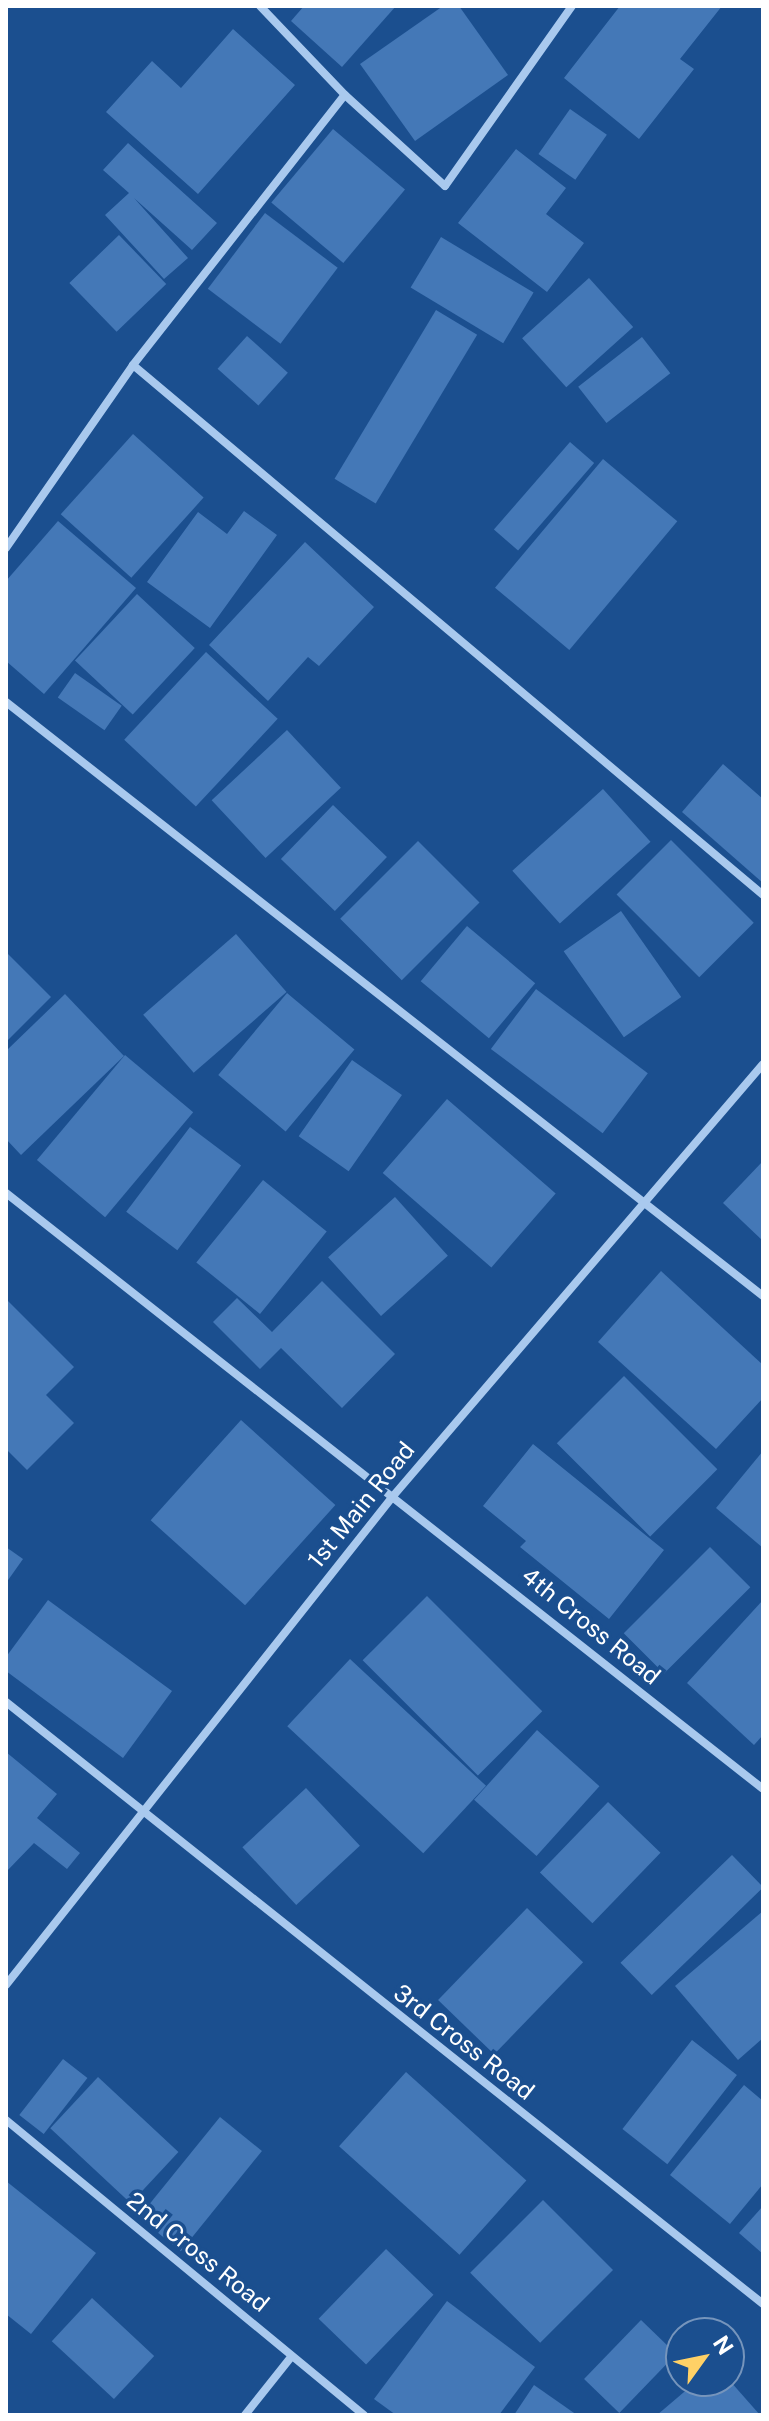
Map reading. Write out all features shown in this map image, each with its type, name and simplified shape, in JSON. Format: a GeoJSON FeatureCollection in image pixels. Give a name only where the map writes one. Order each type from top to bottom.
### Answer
{"type":"FeatureCollection","features":[{"type":"Feature","properties":{"kind":"street"},"geometry":{"type":"LineString","coordinates":[[260,6],[345,95],[445,186],[572,6]]}},
{"type":"Feature","properties":{"kind":"street"},"geometry":{"type":"LineString","coordinates":[[6,548],[133,365],[345,95]]}},
{"type":"Feature","properties":{"kind":"street"},"geometry":{"type":"LineString","coordinates":[[133,365],[763,895]]}},
{"type":"Feature","properties":{"kind":"street"},"geometry":{"type":"LineString","coordinates":[[6,702],[763,1296]]}},
{"type":"Feature","properties":{"kind":"street","name":"1st Main Road"},"geometry":{"type":"LineString","coordinates":[[6,1985],[140,1811],[394,1495],[763,1064]]}},
{"type":"Feature","properties":{"kind":"street","name":"4th Cross Road"},"geometry":{"type":"LineString","coordinates":[[6,1193],[394,1495],[763,1789]]}},
{"type":"Feature","properties":{"kind":"street","name":"3rd Cross Road"},"geometry":{"type":"LineString","coordinates":[[6,1702],[763,2304]]}},
{"type":"Feature","properties":{"kind":"street","name":"2nd Cross Road"},"geometry":{"type":"LineString","coordinates":[[6,2120],[364,2415]]}},
{"type":"Feature","properties":{"kind":"street"},"geometry":{"type":"LineString","coordinates":[[245,2415],[292,2356]]}},
{"type":"Feature","properties":{"kind":"building"},"geometry":{"type":"Polygon","coordinates":[[[304,6],[396,6],[342,67],[291,21],[304,6]]]}},
{"type":"Feature","properties":{"kind":"building"},"geometry":{"type":"Polygon","coordinates":[[[443,6],[459,6],[508,75],[415,141],[360,64],[443,6]]]}},
{"type":"Feature","properties":{"kind":"building"},"geometry":{"type":"Polygon","coordinates":[[[620,6],[722,6],[680,59],[694,69],[639,139],[564,78],[620,6]]]}},
{"type":"Feature","properties":{"kind":"building"},"geometry":{"type":"Polygon","coordinates":[[[233,29],[295,85],[198,194],[106,112],[152,61],[181,88],[233,29]]]}},
{"type":"Feature","properties":{"kind":"building"},"geometry":{"type":"Polygon","coordinates":[[[570,109],[607,135],[575,180],[538,154],[570,109]]]}},
{"type":"Feature","properties":{"kind":"building"},"geometry":{"type":"Polygon","coordinates":[[[333,129],[405,189],[343,263],[271,203],[333,129]]]}},
{"type":"Feature","properties":{"kind":"building"},"geometry":{"type":"Polygon","coordinates":[[[128,143],[217,223],[192,250],[134,198],[188,258],[164,279],[105,215],[129,193],[103,170],[128,143]]]}},
{"type":"Feature","properties":{"kind":"building"},"geometry":{"type":"Polygon","coordinates":[[[516,149],[566,188],[546,214],[584,243],[547,292],[458,223],[516,149]]]}},
{"type":"Feature","properties":{"kind":"building"},"geometry":{"type":"Polygon","coordinates":[[[265,213],[338,268],[281,344],[208,289],[265,213]]]}},
{"type":"Feature","properties":{"kind":"building"},"geometry":{"type":"Polygon","coordinates":[[[119,235],[166,284],[117,332],[69,283],[119,235]]]}},
{"type":"Feature","properties":{"kind":"building"},"geometry":{"type":"Polygon","coordinates":[[[441,237],[534,293],[503,343],[411,288],[441,237]]]}},
{"type":"Feature","properties":{"kind":"building"},"geometry":{"type":"Polygon","coordinates":[[[589,278],[633,327],[566,387],[522,338],[589,278]]]}},
{"type":"Feature","properties":{"kind":"building"},"geometry":{"type":"Polygon","coordinates":[[[436,310],[477,335],[376,504],[335,479],[436,310]]]}},
{"type":"Feature","properties":{"kind":"building"},"geometry":{"type":"Polygon","coordinates":[[[247,336],[288,373],[258,406],[218,369],[247,336]]]}},
{"type":"Feature","properties":{"kind":"building"},"geometry":{"type":"Polygon","coordinates":[[[642,337],[670,373],[606,423],[578,387],[642,337]]]}},
{"type":"Feature","properties":{"kind":"building"},"geometry":{"type":"Polygon","coordinates":[[[133,434],[204,498],[131,578],[61,514],[133,434]]]}},
{"type":"Feature","properties":{"kind":"building"},"geometry":{"type":"Polygon","coordinates":[[[570,442],[594,463],[518,551],[494,530],[570,442]]]}},
{"type":"Feature","properties":{"kind":"building"},"geometry":{"type":"Polygon","coordinates":[[[603,459],[677,521],[569,650],[495,588],[603,459]]]}},
{"type":"Feature","properties":{"kind":"building"},"geometry":{"type":"Polygon","coordinates":[[[244,511],[277,535],[210,628],[147,582],[198,512],[227,534],[244,511]]]}},
{"type":"Feature","properties":{"kind":"building"},"geometry":{"type":"Polygon","coordinates":[[[58,521],[136,588],[44,694],[6,661],[6,581],[58,521]]]}},
{"type":"Feature","properties":{"kind":"building"},"geometry":{"type":"Polygon","coordinates":[[[305,542],[374,607],[319,666],[308,657],[268,701],[209,645],[305,542]]]}},
{"type":"Feature","properties":{"kind":"building"},"geometry":{"type":"Polygon","coordinates":[[[137,594],[195,648],[133,714],[75,661],[137,594]]]}},
{"type":"Feature","properties":{"kind":"building"},"geometry":{"type":"Polygon","coordinates":[[[206,652],[278,719],[196,807],[124,740],[206,652]]]}},
{"type":"Feature","properties":{"kind":"building"},"geometry":{"type":"Polygon","coordinates":[[[75,673],[122,706],[104,730],[58,698],[75,673]]]}},
{"type":"Feature","properties":{"kind":"building"},"geometry":{"type":"Polygon","coordinates":[[[287,730],[341,788],[266,858],[212,800],[287,730]]]}},
{"type":"Feature","properties":{"kind":"building"},"geometry":{"type":"Polygon","coordinates":[[[723,764],[763,799],[763,883],[682,812],[723,764]]]}},
{"type":"Feature","properties":{"kind":"building"},"geometry":{"type":"Polygon","coordinates":[[[603,789],[651,842],[560,923],[512,871],[603,789]]]}},
{"type":"Feature","properties":{"kind":"building"},"geometry":{"type":"Polygon","coordinates":[[[333,805],[387,857],[335,911],[281,859],[333,805]]]}},
{"type":"Feature","properties":{"kind":"building"},"geometry":{"type":"Polygon","coordinates":[[[671,840],[754,923],[699,977],[617,894],[671,840]]]}},
{"type":"Feature","properties":{"kind":"building"},"geometry":{"type":"Polygon","coordinates":[[[418,841],[480,903],[402,980],[340,919],[418,841]]]}},
{"type":"Feature","properties":{"kind":"building"},"geometry":{"type":"Polygon","coordinates":[[[621,911],[681,997],[624,1037],[564,951],[621,911]]]}},
{"type":"Feature","properties":{"kind":"building"},"geometry":{"type":"Polygon","coordinates":[[[467,926],[535,983],[489,1038],[421,981],[467,926]]]}},
{"type":"Feature","properties":{"kind":"building"},"geometry":{"type":"Polygon","coordinates":[[[236,934],[287,992],[194,1073],[143,1015],[236,934]]]}},
{"type":"Feature","properties":{"kind":"building"},"geometry":{"type":"Polygon","coordinates":[[[6,952],[51,997],[6,1042],[6,952]]]}},
{"type":"Feature","properties":{"kind":"building"},"geometry":{"type":"Polygon","coordinates":[[[536,989],[648,1073],[603,1133],[491,1049],[536,989]]]}},
{"type":"Feature","properties":{"kind":"building"},"geometry":{"type":"Polygon","coordinates":[[[287,993],[354,1050],[286,1132],[218,1075],[287,993]]]}},
{"type":"Feature","properties":{"kind":"building"},"geometry":{"type":"Polygon","coordinates":[[[65,994],[124,1056],[21,1155],[6,1139],[6,1051],[65,994]]]}},
{"type":"Feature","properties":{"kind":"building"},"geometry":{"type":"Polygon","coordinates":[[[125,1055],[193,1112],[105,1217],[37,1160],[125,1055]]]}},
{"type":"Feature","properties":{"kind":"building"},"geometry":{"type":"Polygon","coordinates":[[[352,1060],[402,1095],[349,1171],[299,1136],[352,1060]]]}},
{"type":"Feature","properties":{"kind":"building"},"geometry":{"type":"Polygon","coordinates":[[[447,1099],[556,1193],[491,1267],[383,1173],[447,1099]]]}},
{"type":"Feature","properties":{"kind":"building"},"geometry":{"type":"Polygon","coordinates":[[[190,1127],[241,1166],[177,1250],[126,1212],[190,1127]]]}},
{"type":"Feature","properties":{"kind":"building"},"geometry":{"type":"Polygon","coordinates":[[[763,1161],[763,1241],[723,1203],[763,1161]]]}},
{"type":"Feature","properties":{"kind":"building"},"geometry":{"type":"Polygon","coordinates":[[[263,1180],[327,1232],[260,1314],[196,1262],[263,1180]]]}},
{"type":"Feature","properties":{"kind":"building"},"geometry":{"type":"Polygon","coordinates":[[[395,1197],[448,1256],[381,1316],[328,1257],[395,1197]]]}},
{"type":"Feature","properties":{"kind":"building"},"geometry":{"type":"Polygon","coordinates":[[[661,1271],[763,1365],[763,1398],[716,1449],[598,1342],[661,1271]]]}},
{"type":"Feature","properties":{"kind":"building"},"geometry":{"type":"Polygon","coordinates":[[[322,1281],[395,1354],[342,1408],[281,1348],[260,1369],[213,1322],[237,1298],[272,1332],[322,1281]]]}},
{"type":"Feature","properties":{"kind":"building"},"geometry":{"type":"Polygon","coordinates":[[[6,1299],[74,1367],[46,1395],[74,1423],[27,1470],[6,1449],[6,1299]]]}},
{"type":"Feature","properties":{"kind":"building"},"geometry":{"type":"Polygon","coordinates":[[[624,1376],[717,1469],[650,1537],[557,1443],[624,1376]]]}},
{"type":"Feature","properties":{"kind":"building"},"geometry":{"type":"Polygon","coordinates":[[[241,1420],[335,1505],[245,1605],[151,1520],[241,1420]]]}},
{"type":"Feature","properties":{"kind":"building"},"geometry":{"type":"Polygon","coordinates":[[[533,1444],[664,1550],[609,1619],[520,1547],[526,1541],[483,1506],[533,1444]]]}},
{"type":"Feature","properties":{"kind":"building"},"geometry":{"type":"Polygon","coordinates":[[[763,1451],[763,1548],[716,1508],[763,1451]]]}},
{"type":"Feature","properties":{"kind":"building"},"geometry":{"type":"Polygon","coordinates":[[[6,1547],[23,1559],[6,1583],[6,1547]]]}},
{"type":"Feature","properties":{"kind":"building"},"geometry":{"type":"Polygon","coordinates":[[[710,1547],[750,1587],[664,1674],[624,1633],[710,1547]]]}},
{"type":"Feature","properties":{"kind":"building"},"geometry":{"type":"Polygon","coordinates":[[[427,1596],[542,1711],[478,1776],[363,1660],[427,1596]]]}},
{"type":"Feature","properties":{"kind":"building"},"geometry":{"type":"Polygon","coordinates":[[[48,1600],[172,1691],[123,1758],[6,1671],[6,1657],[48,1600]]]}},
{"type":"Feature","properties":{"kind":"building"},"geometry":{"type":"Polygon","coordinates":[[[763,1600],[763,1735],[754,1745],[687,1683],[763,1600]]]}},
{"type":"Feature","properties":{"kind":"building"},"geometry":{"type":"Polygon","coordinates":[[[350,1659],[486,1786],[423,1853],[287,1726],[350,1659]]]}},
{"type":"Feature","properties":{"kind":"building"},"geometry":{"type":"Polygon","coordinates":[[[537,1730],[599,1786],[537,1856],[474,1800],[537,1730]]]}},
{"type":"Feature","properties":{"kind":"building"},"geometry":{"type":"Polygon","coordinates":[[[6,1752],[57,1794],[37,1818],[80,1853],[67,1869],[34,1843],[6,1872],[6,1752]]]}},
{"type":"Feature","properties":{"kind":"building"},"geometry":{"type":"Polygon","coordinates":[[[306,1788],[360,1846],[296,1905],[242,1847],[306,1788]]]}},
{"type":"Feature","properties":{"kind":"building"},"geometry":{"type":"Polygon","coordinates":[[[608,1802],[661,1853],[592,1923],[540,1872],[608,1802]]]}},
{"type":"Feature","properties":{"kind":"building"},"geometry":{"type":"Polygon","coordinates":[[[732,1855],[763,1888],[652,1995],[621,1963],[732,1855]]]}},
{"type":"Feature","properties":{"kind":"building"},"geometry":{"type":"Polygon","coordinates":[[[527,1908],[583,1962],[494,2054],[438,2000],[527,1908]]]}},
{"type":"Feature","properties":{"kind":"building"},"geometry":{"type":"Polygon","coordinates":[[[763,1911],[763,2038],[738,2060],[675,1986],[763,1911]]]}},
{"type":"Feature","properties":{"kind":"building"},"geometry":{"type":"Polygon","coordinates":[[[692,2040],[737,2075],[667,2164],[622,2129],[692,2040]]]}},
{"type":"Feature","properties":{"kind":"building"},"geometry":{"type":"Polygon","coordinates":[[[63,2059],[87,2078],[44,2134],[19,2115],[63,2059]]]}},
{"type":"Feature","properties":{"kind":"building"},"geometry":{"type":"Polygon","coordinates":[[[406,2072],[526,2180],[459,2255],[339,2146],[406,2072]]]}},
{"type":"Feature","properties":{"kind":"building"},"geometry":{"type":"Polygon","coordinates":[[[98,2077],[178,2152],[131,2203],[50,2128],[98,2077]]]}},
{"type":"Feature","properties":{"kind":"building"},"geometry":{"type":"Polygon","coordinates":[[[744,2085],[763,2101],[763,2184],[730,2224],[670,2175],[744,2085]]]}},
{"type":"Feature","properties":{"kind":"building"},"geometry":{"type":"Polygon","coordinates":[[[220,2117],[262,2151],[181,2251],[139,2217],[220,2117]]]}},
{"type":"Feature","properties":{"kind":"building"},"geometry":{"type":"Polygon","coordinates":[[[6,2181],[96,2253],[31,2334],[6,2314],[6,2181]]]}},
{"type":"Feature","properties":{"kind":"building"},"geometry":{"type":"Polygon","coordinates":[[[543,2200],[613,2270],[540,2343],[470,2273],[543,2200]]]}},
{"type":"Feature","properties":{"kind":"building"},"geometry":{"type":"Polygon","coordinates":[[[763,2206],[763,2254],[739,2233],[763,2206]]]}},
{"type":"Feature","properties":{"kind":"building"},"geometry":{"type":"Polygon","coordinates":[[[386,2249],[433,2295],[366,2365],[319,2319],[386,2249]]]}},
{"type":"Feature","properties":{"kind":"building"},"geometry":{"type":"Polygon","coordinates":[[[92,2298],[154,2356],[114,2399],[52,2341],[92,2298]]]}},
{"type":"Feature","properties":{"kind":"building"},"geometry":{"type":"Polygon","coordinates":[[[447,2301],[535,2367],[499,2415],[396,2415],[374,2399],[447,2301]]]}},
{"type":"Feature","properties":{"kind":"building"},"geometry":{"type":"Polygon","coordinates":[[[641,2320],[665,2343],[665,2366],[619,2413],[584,2379],[641,2320]]]}},
{"type":"Feature","properties":{"kind":"building"},"geometry":{"type":"Polygon","coordinates":[[[534,2385],[577,2415],[514,2415],[534,2385]]]}},
{"type":"Feature","properties":{"kind":"building"},"geometry":{"type":"Polygon","coordinates":[[[678,2397],[744,2397],[760,2415],[657,2415],[678,2397]]]}}]}
